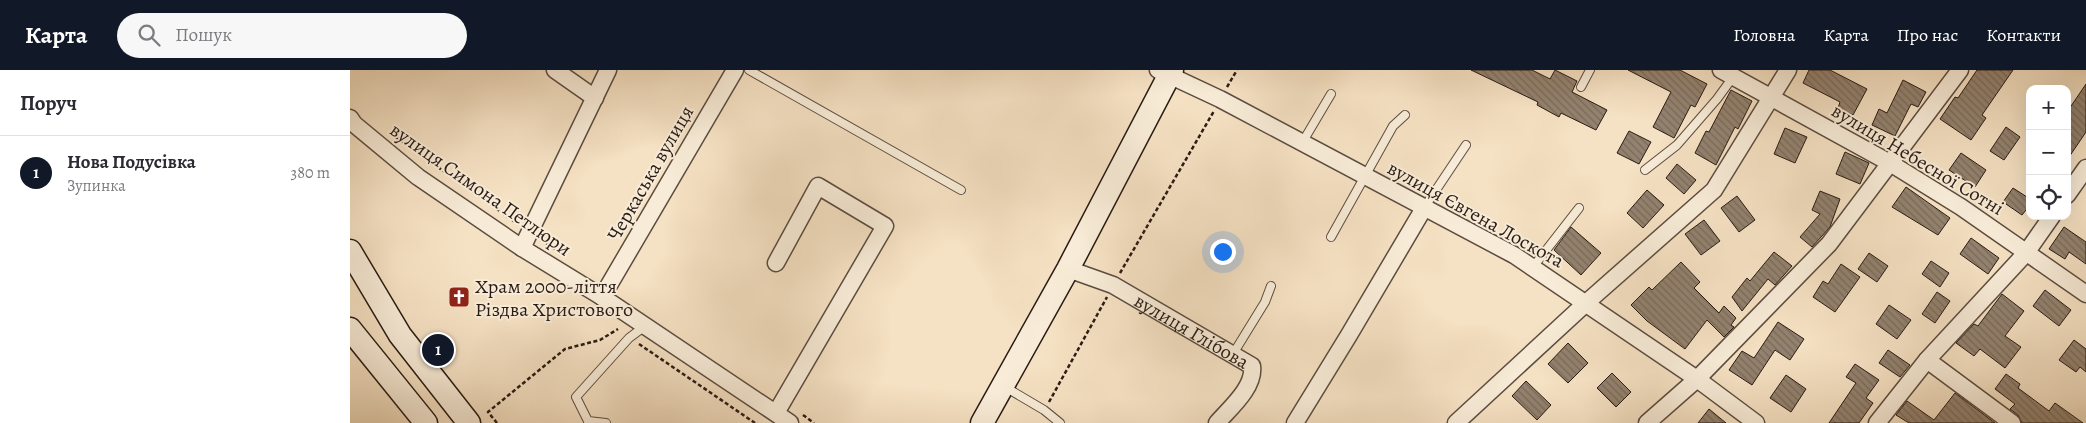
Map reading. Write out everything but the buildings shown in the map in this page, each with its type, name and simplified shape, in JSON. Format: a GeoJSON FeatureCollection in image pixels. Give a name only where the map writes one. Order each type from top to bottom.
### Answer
{"type":"FeatureCollection","features":[{"type":"Feature","properties":{"kind":"main road"},"geometry":{"type":"LineString","coordinates":[[982,423],[1068,269],[1166,72]]}},
{"type":"Feature","properties":{"kind":"main road"},"geometry":{"type":"LineString","coordinates":[[350,251],[400,335],[469,423]]}},
{"type":"Feature","properties":{"kind":"main road"},"geometry":{"type":"LineString","coordinates":[[350,330],[426,423]]}},
{"type":"Feature","properties":{"kind":"street"},"geometry":{"type":"LineString","coordinates":[[555,70],[595,98]]}},
{"type":"Feature","properties":{"kind":"street"},"geometry":{"type":"LineString","coordinates":[[522,248],[608,70]]}},
{"type":"Feature","properties":{"kind":"street","name":"Черкаська вулиця"},"geometry":{"type":"LineString","coordinates":[[602,297],[734,70]]}},
{"type":"Feature","properties":{"kind":"street"},"geometry":{"type":"LineString","coordinates":[[1456,423],[1586,303],[1714,190],[1788,70]]}},
{"type":"Feature","properties":{"kind":"street"},"geometry":{"type":"LineString","coordinates":[[1647,423],[1697,379],[1829,244],[1960,70]]}},
{"type":"Feature","properties":{"kind":"street","name":"вулиця Євгена Лоскота"},"geometry":{"type":"LineString","coordinates":[[1166,72],[1533,267],[1697,379],[1756,423]]}},
{"type":"Feature","properties":{"kind":"street","name":"вулиця Небесної Сотні"},"geometry":{"type":"LineString","coordinates":[[1727,73],[1890,163],[1961,207],[2086,294]]}},
{"type":"Feature","properties":{"kind":"street","name":"вулиця Симона Петлюри"},"geometry":{"type":"LineString","coordinates":[[350,118],[354,124],[418,177],[522,248],[780,408],[790,423]]}},
{"type":"Feature","properties":{"kind":"street"},"geometry":{"type":"LineString","coordinates":[[2071,189],[2086,168]]}},
{"type":"Feature","properties":{"kind":"street"},"geometry":{"type":"LineString","coordinates":[[776,263],[818,186],[885,226],[780,408]]}},
{"type":"Feature","properties":{"kind":"street"},"geometry":{"type":"LineString","coordinates":[[1295,423],[1424,208]]}},
{"type":"Feature","properties":{"kind":"street"},"geometry":{"type":"LineString","coordinates":[[1877,423],[1927,360],[2026,253],[2049,220]]}},
{"type":"Feature","properties":{"kind":"street","name":"вулиця Глібова"},"geometry":{"type":"LineString","coordinates":[[1068,269],[1113,285],[1252,366],[1253,376],[1248,386],[1217,423]]}},
{"type":"Feature","properties":{"kind":"street"},"geometry":{"type":"LineString","coordinates":[[1927,360],[2012,423]]}},
{"type":"Feature","properties":{"kind":"lane"},"geometry":{"type":"LineString","coordinates":[[750,70],[961,190]]}},
{"type":"Feature","properties":{"kind":"lane"},"geometry":{"type":"LineString","coordinates":[[1581,87],[1590,70]]}},
{"type":"Feature","properties":{"kind":"lane"},"geometry":{"type":"LineString","coordinates":[[1645,170],[1677,146],[1717,99],[1727,73]]}},
{"type":"Feature","properties":{"kind":"lane"},"geometry":{"type":"LineString","coordinates":[[1302,143],[1331,94]]}},
{"type":"Feature","properties":{"kind":"lane"},"geometry":{"type":"LineString","coordinates":[[1331,237],[1393,126],[1405,115]]}},
{"type":"Feature","properties":{"kind":"lane"},"geometry":{"type":"LineString","coordinates":[[1424,208],[1466,145]]}},
{"type":"Feature","properties":{"kind":"lane"},"geometry":{"type":"LineString","coordinates":[[1533,267],[1579,208]]}},
{"type":"Feature","properties":{"kind":"lane"},"geometry":{"type":"LineString","coordinates":[[1233,354],[1265,302],[1271,286]]}},
{"type":"Feature","properties":{"kind":"lane"},"geometry":{"type":"LineString","coordinates":[[606,423],[588,422],[576,397],[629,338],[646,326]]}},
{"type":"Feature","properties":{"kind":"lane"},"geometry":{"type":"LineString","coordinates":[[1003,386],[1044,410],[1060,423]]}},
{"type":"Feature","properties":{"kind":"path"},"geometry":{"type":"LineString","coordinates":[[1044,410],[1113,285],[1237,70]]}},
{"type":"Feature","properties":{"kind":"path"},"geometry":{"type":"LineString","coordinates":[[389,132],[530,233],[570,258]]}},
{"type":"Feature","properties":{"kind":"path"},"geometry":{"type":"LineString","coordinates":[[497,423],[488,412],[565,349],[600,340],[618,329]]}},
{"type":"Feature","properties":{"kind":"path"},"geometry":{"type":"LineString","coordinates":[[629,338],[755,423]]}},
{"type":"Feature","properties":{"kind":"path"},"geometry":{"type":"LineString","coordinates":[[780,408],[814,423]]}},
{"type":"Feature","properties":{"kind":"place","name":"Храм 2000-ліття Різдва Христового"},"geometry":{"type":"Point","coordinates":[459,297]}},
{"type":"Feature","properties":{"kind":"place","name":"Нова Подусівка"},"geometry":{"type":"Point","coordinates":[438,350]}}]}
